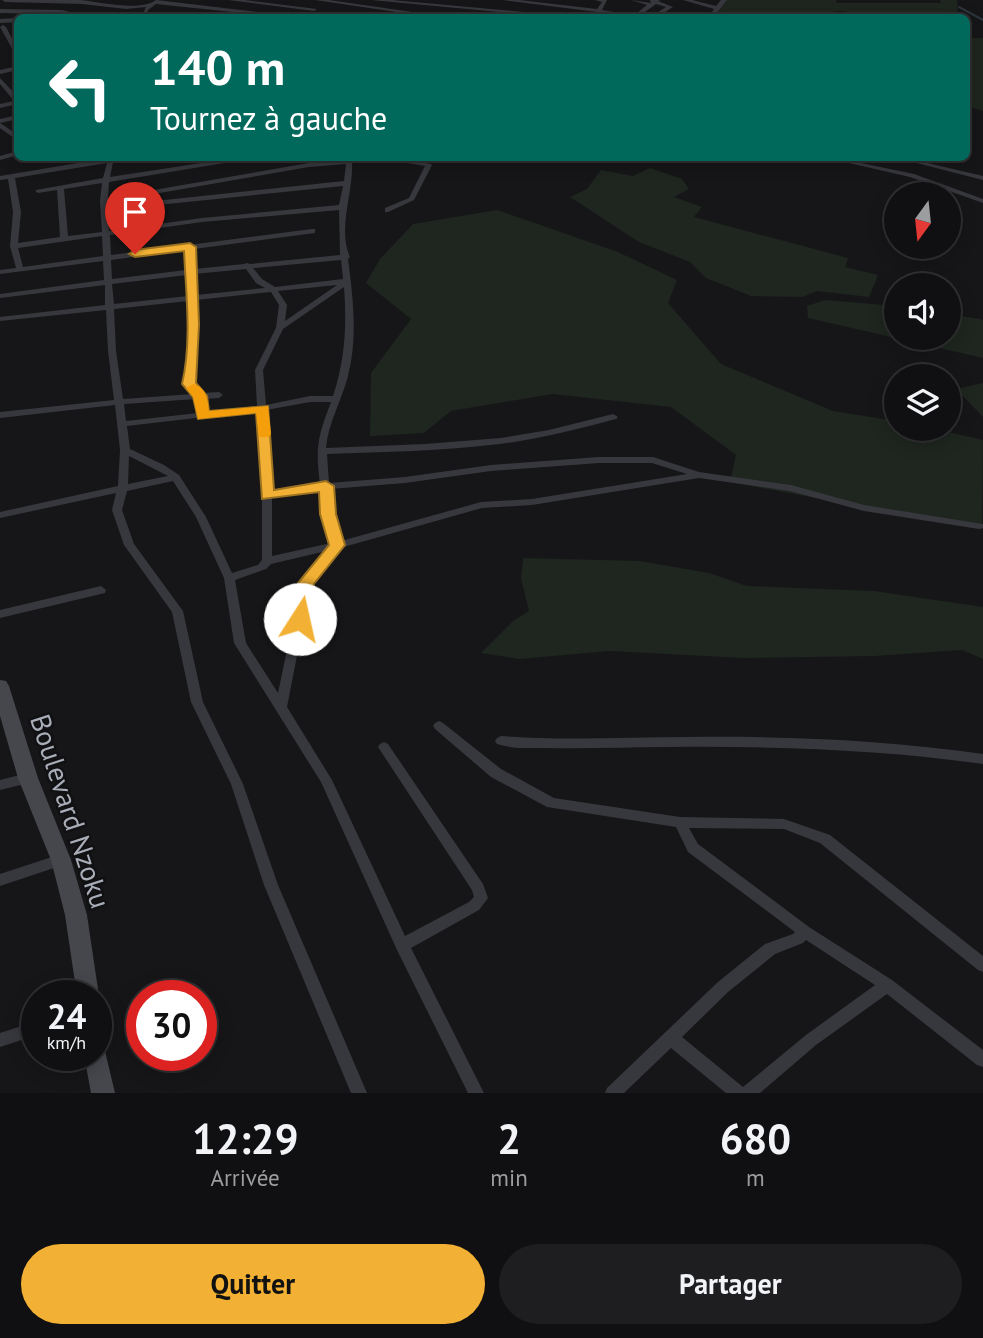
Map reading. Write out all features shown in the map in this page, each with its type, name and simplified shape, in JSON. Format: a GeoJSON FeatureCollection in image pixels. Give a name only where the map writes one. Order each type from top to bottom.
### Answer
{"type":"FeatureCollection","features":[{"type":"Feature","properties":{"kind":"street"},"geometry":{"type":"LineString","coordinates":[[5,0],[126,7],[156,2],[273,14]]}},
{"type":"Feature","properties":{"kind":"street"},"geometry":{"type":"LineString","coordinates":[[231,0],[314,9]]}},
{"type":"Feature","properties":{"kind":"street"},"geometry":{"type":"LineString","coordinates":[[310,14],[321,0],[423,14]]}},
{"type":"Feature","properties":{"kind":"street"},"geometry":{"type":"LineString","coordinates":[[374,0],[516,14],[547,14]]}},
{"type":"Feature","properties":{"kind":"street"},"geometry":{"type":"LineString","coordinates":[[506,0],[616,14]]}},
{"type":"Feature","properties":{"kind":"street"},"geometry":{"type":"LineString","coordinates":[[598,0],[605,1],[598,14]]}},
{"type":"Feature","properties":{"kind":"street"},"geometry":{"type":"LineString","coordinates":[[634,0],[653,1],[670,7],[658,14]]}},
{"type":"Feature","properties":{"kind":"street"},"geometry":{"type":"LineString","coordinates":[[686,0],[716,8]]}},
{"type":"Feature","properties":{"kind":"street"},"geometry":{"type":"LineString","coordinates":[[712,14],[724,0]]}},
{"type":"Feature","properties":{"kind":"street"},"geometry":{"type":"LineString","coordinates":[[242,10],[252,1]]}},
{"type":"Feature","properties":{"kind":"street"},"geometry":{"type":"LineString","coordinates":[[638,14],[653,1]]}},
{"type":"Feature","properties":{"kind":"street"},"geometry":{"type":"LineString","coordinates":[[144,14],[146,9],[156,2]]}},
{"type":"Feature","properties":{"kind":"street"},"geometry":{"type":"LineString","coordinates":[[516,14],[520,8],[536,3]]}},
{"type":"Feature","properties":{"kind":"street"},"geometry":{"type":"LineString","coordinates":[[558,5],[565,14]]}},
{"type":"Feature","properties":{"kind":"street"},"geometry":{"type":"LineString","coordinates":[[568,14],[581,8]]}},
{"type":"Feature","properties":{"kind":"street"},"geometry":{"type":"LineString","coordinates":[[0,11],[72,14]]}},
{"type":"Feature","properties":{"kind":"street"},"geometry":{"type":"LineString","coordinates":[[1,24],[14,51]]}},
{"type":"Feature","properties":{"kind":"street"},"geometry":{"type":"LineString","coordinates":[[5,35],[14,34]]}},
{"type":"Feature","properties":{"kind":"street"},"geometry":{"type":"LineString","coordinates":[[0,46],[11,46]]}},
{"type":"Feature","properties":{"kind":"street"},"geometry":{"type":"LineString","coordinates":[[0,80],[14,98]]}},
{"type":"Feature","properties":{"kind":"street"},"geometry":{"type":"LineString","coordinates":[[0,123],[14,135]]}},
{"type":"Feature","properties":{"kind":"street"},"geometry":{"type":"LineString","coordinates":[[0,178],[34,167],[91,161]]}},
{"type":"Feature","properties":{"kind":"street"},"geometry":{"type":"LineString","coordinates":[[110,161],[105,205],[109,305],[125,450],[123,487],[117,510],[129,545],[177,611],[197,702],[237,785],[271,885],[359,1093]]}},
{"type":"Feature","properties":{"kind":"street"},"geometry":{"type":"LineString","coordinates":[[38,191],[223,161]]}},
{"type":"Feature","properties":{"kind":"street"},"geometry":{"type":"LineString","coordinates":[[105,205],[123,197],[339,161]]}},
{"type":"Feature","properties":{"kind":"street"},"geometry":{"type":"LineString","coordinates":[[337,545],[328,514],[322,438],[337,399],[349,351],[343,206],[349,183],[349,161]]}},
{"type":"Feature","properties":{"kind":"street"},"geometry":{"type":"LineString","coordinates":[[388,210],[412,199],[429,165],[407,161]]}},
{"type":"Feature","properties":{"kind":"street"},"geometry":{"type":"LineString","coordinates":[[844,161],[912,175],[983,201]]}},
{"type":"Feature","properties":{"kind":"street"},"geometry":{"type":"LineString","coordinates":[[912,161],[983,178]]}},
{"type":"Feature","properties":{"kind":"street"},"geometry":{"type":"LineString","coordinates":[[11,176],[17,212],[14,246],[20,269]]}},
{"type":"Feature","properties":{"kind":"street"},"geometry":{"type":"LineString","coordinates":[[105,205],[154,203],[349,183]]}},
{"type":"Feature","properties":{"kind":"street"},"geometry":{"type":"LineString","coordinates":[[60,187],[64,239]]}},
{"type":"Feature","properties":{"kind":"street"},"geometry":{"type":"LineString","coordinates":[[972,196],[983,192]]}},
{"type":"Feature","properties":{"kind":"street"},"geometry":{"type":"LineString","coordinates":[[123,197],[154,203]]}},
{"type":"Feature","properties":{"kind":"street"},"geometry":{"type":"LineString","coordinates":[[14,246],[202,220],[343,206]]}},
{"type":"Feature","properties":{"kind":"street"},"geometry":{"type":"LineString","coordinates":[[0,272],[312,231]]}},
{"type":"Feature","properties":{"kind":"street"},"geometry":{"type":"LineString","coordinates":[[190,247],[192,371],[189,384],[200,396],[203,416]]}},
{"type":"Feature","properties":{"kind":"street"},"geometry":{"type":"LineString","coordinates":[[0,296],[247,265],[346,257]]}},
{"type":"Feature","properties":{"kind":"street"},"geometry":{"type":"LineString","coordinates":[[247,265],[259,281],[272,288],[283,305],[280,328],[259,370],[267,496],[267,561]]}},
{"type":"Feature","properties":{"kind":"street"},"geometry":{"type":"LineString","coordinates":[[0,319],[191,296],[348,281]]}},
{"type":"Feature","properties":{"kind":"street"},"geometry":{"type":"LineString","coordinates":[[280,328],[348,281]]}},
{"type":"Feature","properties":{"kind":"street"},"geometry":{"type":"LineString","coordinates":[[0,415],[119,402],[219,395]]}},
{"type":"Feature","properties":{"kind":"street"},"geometry":{"type":"LineString","coordinates":[[122,424],[203,416],[310,399],[337,399]]}},
{"type":"Feature","properties":{"kind":"street"},"geometry":{"type":"LineString","coordinates":[[323,451],[412,449],[484,443],[613,418]]}},
{"type":"Feature","properties":{"kind":"street"},"geometry":{"type":"LineString","coordinates":[[125,450],[162,467],[176,477],[201,517],[229,578],[240,643],[326,780],[402,945],[476,1093]]}},
{"type":"Feature","properties":{"kind":"street"},"geometry":{"type":"LineString","coordinates":[[267,496],[326,486],[599,460],[653,460],[698,475],[791,488],[864,508],[979,526]]}},
{"type":"Feature","properties":{"kind":"street"},"geometry":{"type":"LineString","coordinates":[[229,578],[262,567],[267,561],[337,545],[481,505],[532,502],[698,475]]}},
{"type":"Feature","properties":{"kind":"street"},"geometry":{"type":"LineString","coordinates":[[0,515],[176,477]]}},
{"type":"Feature","properties":{"kind":"street"},"geometry":{"type":"LineString","coordinates":[[281,707],[306,583],[337,545]]}},
{"type":"Feature","properties":{"kind":"street"},"geometry":{"type":"LineString","coordinates":[[0,614],[100,590]]}},
{"type":"Feature","properties":{"kind":"street","name":"Boulevard Nzoku"},"geometry":{"type":"LineString","coordinates":[[0,686],[28,778],[61,860],[76,915],[86,980]]}},
{"type":"Feature","properties":{"kind":"street"},"geometry":{"type":"LineString","coordinates":[[439,726],[496,773],[551,803],[680,822],[784,824],[825,839],[983,965]]}},
{"type":"Feature","properties":{"kind":"street"},"geometry":{"type":"LineString","coordinates":[[501,741],[537,745],[650,742],[864,745],[983,759]]}},
{"type":"Feature","properties":{"kind":"street"},"geometry":{"type":"LineString","coordinates":[[384,747],[478,888],[481,898],[474,906],[402,945]]}},
{"type":"Feature","properties":{"kind":"street"},"geometry":{"type":"LineString","coordinates":[[0,785],[28,778]]}},
{"type":"Feature","properties":{"kind":"street"},"geometry":{"type":"LineString","coordinates":[[680,822],[693,848],[804,931],[887,985],[983,1060]]}},
{"type":"Feature","properties":{"kind":"street"},"geometry":{"type":"LineString","coordinates":[[0,880],[61,860]]}},
{"type":"Feature","properties":{"kind":"street"},"geometry":{"type":"LineString","coordinates":[[612,1093],[723,987],[770,949],[798,939],[804,931]]}},
{"type":"Feature","properties":{"kind":"street"},"geometry":{"type":"LineString","coordinates":[[748,1093],[811,1040],[887,985]]}},
{"type":"Feature","properties":{"kind":"street"},"geometry":{"type":"LineString","coordinates":[[0,1040],[21,1033]]}},
{"type":"Feature","properties":{"kind":"street"},"geometry":{"type":"LineString","coordinates":[[671,1038],[738,1093]]}},
{"type":"Feature","properties":{"kind":"street"},"geometry":{"type":"LineString","coordinates":[[99,1071],[103,1093]]}},
{"type":"Feature","properties":{"kind":"shaded area"},"geometry":{"type":"Polygon","coordinates":[[[727,0],[941,3],[940,0],[957,0],[958,14],[864,14],[840,11],[821,14],[716,14],[727,0]]]}},
{"type":"Feature","properties":{"kind":"shaded area"},"geometry":{"type":"Polygon","coordinates":[[[970,38],[983,38],[983,111],[970,107],[970,38]]]}},
{"type":"Feature","properties":{"kind":"shaded area"},"geometry":{"type":"Polygon","coordinates":[[[650,168],[682,179],[689,189],[674,197],[702,207],[694,217],[848,258],[845,267],[878,275],[869,297],[817,291],[802,297],[751,296],[706,278],[690,262],[639,242],[570,197],[587,189],[601,170],[633,176],[650,168]]]}},
{"type":"Feature","properties":{"kind":"shaded area"},"geometry":{"type":"Polygon","coordinates":[[[497,210],[618,252],[677,280],[668,303],[721,364],[833,411],[884,419],[884,441],[961,441],[961,435],[983,440],[982,529],[730,482],[736,455],[671,407],[552,394],[451,411],[424,433],[370,436],[371,373],[411,319],[366,283],[380,259],[413,224],[497,210]]]}},
{"type":"Feature","properties":{"kind":"shaded area"},"geometry":{"type":"Polygon","coordinates":[[[825,300],[884,305],[884,335],[808,318],[807,306],[825,300]]]}},
{"type":"Feature","properties":{"kind":"shaded area"},"geometry":{"type":"Polygon","coordinates":[[[961,316],[983,320],[983,358],[948,350],[961,350],[961,316]]]}},
{"type":"Feature","properties":{"kind":"shaded area"},"geometry":{"type":"Polygon","coordinates":[[[983,383],[983,417],[961,394],[961,388],[983,383]]]}},
{"type":"Feature","properties":{"kind":"shaded area"},"geometry":{"type":"Polygon","coordinates":[[[523,558],[640,561],[709,573],[747,586],[874,591],[983,607],[983,659],[962,650],[875,656],[744,658],[610,651],[519,659],[481,653],[513,621],[529,611],[521,578],[523,558]]]}},
{"type":"Feature","properties":{"kind":"waterway"},"geometry":{"type":"LineString","coordinates":[[959,7],[983,20]]}},
{"type":"Feature","properties":{"kind":"slow traffic"},"geometry":{"type":"LineString","coordinates":[[193,388],[200,396],[203,416],[263,408],[264,434]]}},
{"type":"Feature","properties":{"kind":"route"},"geometry":{"type":"LineString","coordinates":[[135,254],[190,247],[193,324],[192,371],[189,384],[200,396],[203,416],[263,408],[267,496],[326,486],[328,514],[337,545],[306,583],[300,619]]}}]}
